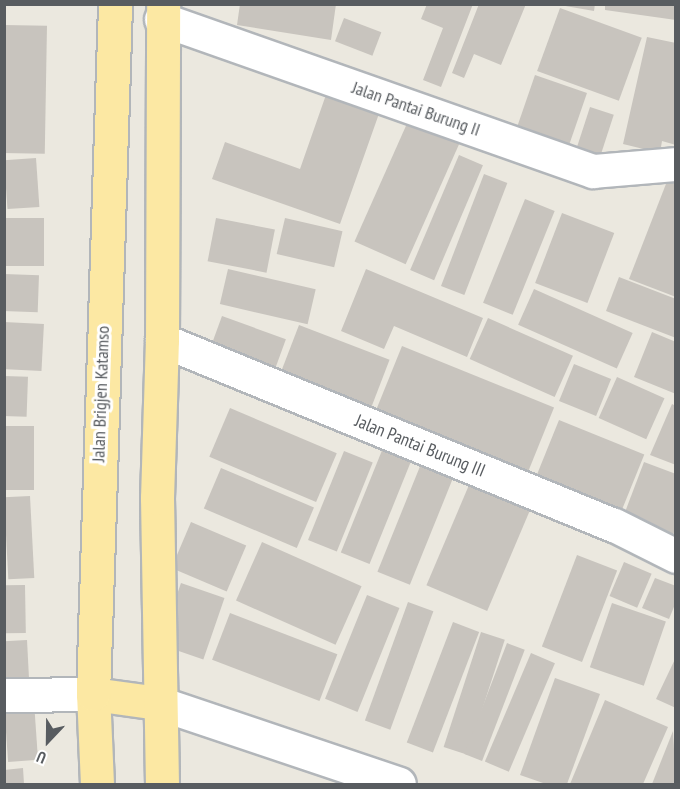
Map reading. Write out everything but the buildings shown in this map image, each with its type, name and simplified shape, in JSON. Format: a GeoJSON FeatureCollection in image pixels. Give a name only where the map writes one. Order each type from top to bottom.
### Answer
{"type":"FeatureCollection","features":[{"type":"Feature","properties":{"kind":"main road","name":"Jalan Brigjen Katamso"},"geometry":{"type":"LineString","coordinates":[[97,784],[93,694],[115,4]]}},
{"type":"Feature","properties":{"kind":"main road"},"geometry":{"type":"LineString","coordinates":[[162,12],[162,340],[157,498],[162,784]]}},
{"type":"Feature","properties":{"kind":"main road"},"geometry":{"type":"LineString","coordinates":[[93,694],[159,704]]}},
{"type":"Feature","properties":{"kind":"street","name":"Jalan Pantai Burung II"},"geometry":{"type":"LineString","coordinates":[[162,12],[593,171],[675,164]]}},
{"type":"Feature","properties":{"kind":"street","name":"Jalan Pantai Burung III"},"geometry":{"type":"LineString","coordinates":[[162,340],[614,525],[675,556]]}},
{"type":"Feature","properties":{"kind":"street"},"geometry":{"type":"LineString","coordinates":[[4,695],[93,694]]}},
{"type":"Feature","properties":{"kind":"street"},"geometry":{"type":"LineString","coordinates":[[159,704],[399,784]]}}]}
